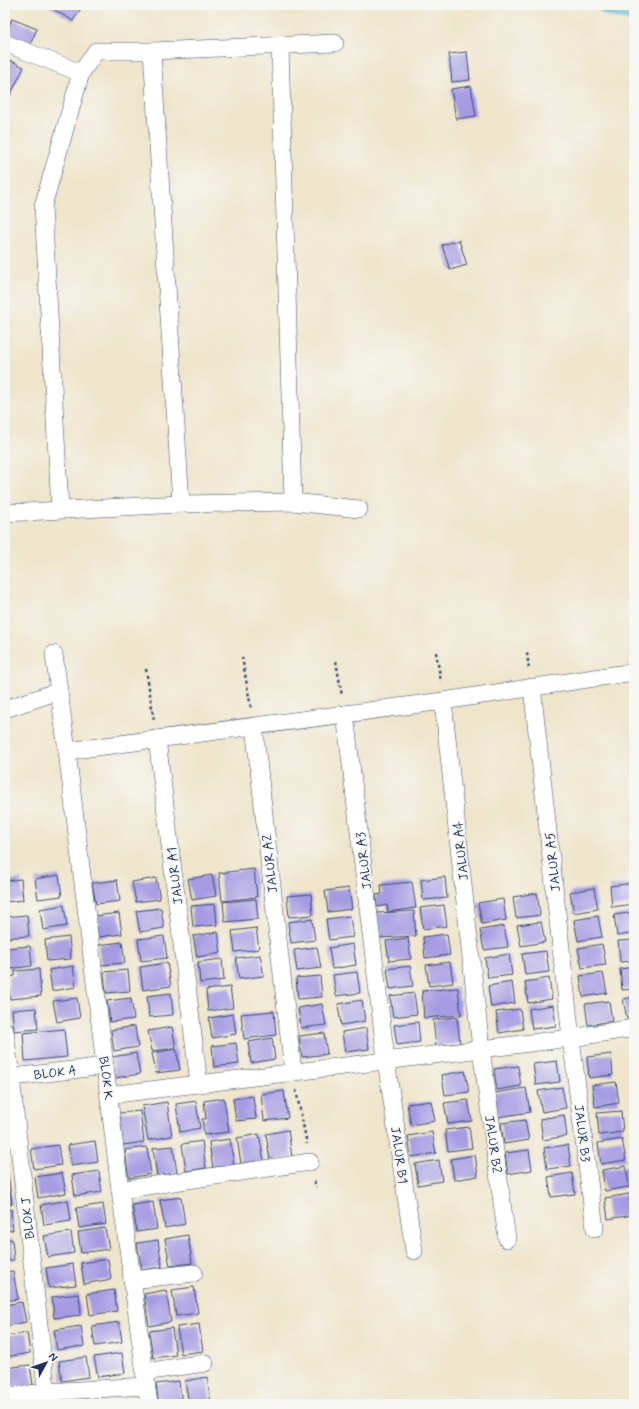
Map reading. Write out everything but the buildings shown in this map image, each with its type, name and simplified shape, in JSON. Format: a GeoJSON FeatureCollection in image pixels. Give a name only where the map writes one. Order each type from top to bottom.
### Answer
{"type":"FeatureCollection","features":[{"type":"Feature","properties":{"kind":"street"},"geometry":{"type":"LineString","coordinates":[[5,43],[81,74]]}},
{"type":"Feature","properties":{"kind":"street"},"geometry":{"type":"LineString","coordinates":[[60,509],[43,206],[81,74],[96,52],[335,43]]}},
{"type":"Feature","properties":{"kind":"street"},"geometry":{"type":"LineString","coordinates":[[280,45],[293,502]]}},
{"type":"Feature","properties":{"kind":"street"},"geometry":{"type":"LineString","coordinates":[[152,51],[181,504]]}},
{"type":"Feature","properties":{"kind":"street"},"geometry":{"type":"LineString","coordinates":[[5,513],[181,504],[293,502],[359,509]]}},
{"type":"Feature","properties":{"kind":"street","name":"BLOK K"},"geometry":{"type":"LineString","coordinates":[[54,654],[148,1404]]}},
{"type":"Feature","properties":{"kind":"street"},"geometry":{"type":"LineString","coordinates":[[67,751],[345,714],[634,672]]}},
{"type":"Feature","properties":{"kind":"street","name":"JALUR A5"},"geometry":{"type":"LineString","coordinates":[[532,687],[571,1038]]}},
{"type":"Feature","properties":{"kind":"street"},"geometry":{"type":"LineString","coordinates":[[5,709],[59,690]]}},
{"type":"Feature","properties":{"kind":"street","name":"JALUR A4"},"geometry":{"type":"LineString","coordinates":[[444,700],[481,1049]]}},
{"type":"Feature","properties":{"kind":"street","name":"JALUR A3"},"geometry":{"type":"LineString","coordinates":[[345,714],[386,1060]]}},
{"type":"Feature","properties":{"kind":"street","name":"JALUR A2"},"geometry":{"type":"LineString","coordinates":[[254,726],[293,1072]]}},
{"type":"Feature","properties":{"kind":"street","name":"JALUR A1"},"geometry":{"type":"LineString","coordinates":[[157,739],[199,1084]]}},
{"type":"Feature","properties":{"kind":"street"},"geometry":{"type":"LineString","coordinates":[[109,1095],[571,1038],[634,1028]]}},
{"type":"Feature","properties":{"kind":"street","name":"BLOK J"},"geometry":{"type":"LineString","coordinates":[[5,1031],[8,1077],[47,1398]]}},
{"type":"Feature","properties":{"kind":"street","name":"JALUR B3"},"geometry":{"type":"LineString","coordinates":[[571,1038],[595,1229]]}},
{"type":"Feature","properties":{"kind":"street","name":"JALUR B2"},"geometry":{"type":"LineString","coordinates":[[481,1049],[507,1238]]}},
{"type":"Feature","properties":{"kind":"street","name":"JALUR B1"},"geometry":{"type":"LineString","coordinates":[[386,1060],[414,1250]]}},
{"type":"Feature","properties":{"kind":"street","name":"BLOK A"},"geometry":{"type":"LineString","coordinates":[[8,1077],[105,1066]]}},
{"type":"Feature","properties":{"kind":"street"},"geometry":{"type":"LineString","coordinates":[[120,1190],[310,1162]]}},
{"type":"Feature","properties":{"kind":"street"},"geometry":{"type":"LineString","coordinates":[[132,1280],[194,1273]]}},
{"type":"Feature","properties":{"kind":"street"},"geometry":{"type":"LineString","coordinates":[[5,1397],[47,1398],[145,1379],[205,1363]]}},
{"type":"Feature","properties":{"kind":"path"},"geometry":{"type":"LineString","coordinates":[[436,652],[444,700]]}},
{"type":"Feature","properties":{"kind":"path"},"geometry":{"type":"LineString","coordinates":[[242,657],[254,726]]}},
{"type":"Feature","properties":{"kind":"path"},"geometry":{"type":"LineString","coordinates":[[336,661],[345,714]]}},
{"type":"Feature","properties":{"kind":"path"},"geometry":{"type":"LineString","coordinates":[[146,669],[157,739]]}},
{"type":"Feature","properties":{"kind":"path"},"geometry":{"type":"LineString","coordinates":[[293,1072],[316,1187]]}},
{"type":"Feature","properties":{"kind":"waterway"},"geometry":{"type":"LineString","coordinates":[[609,5],[634,12]]}}]}
